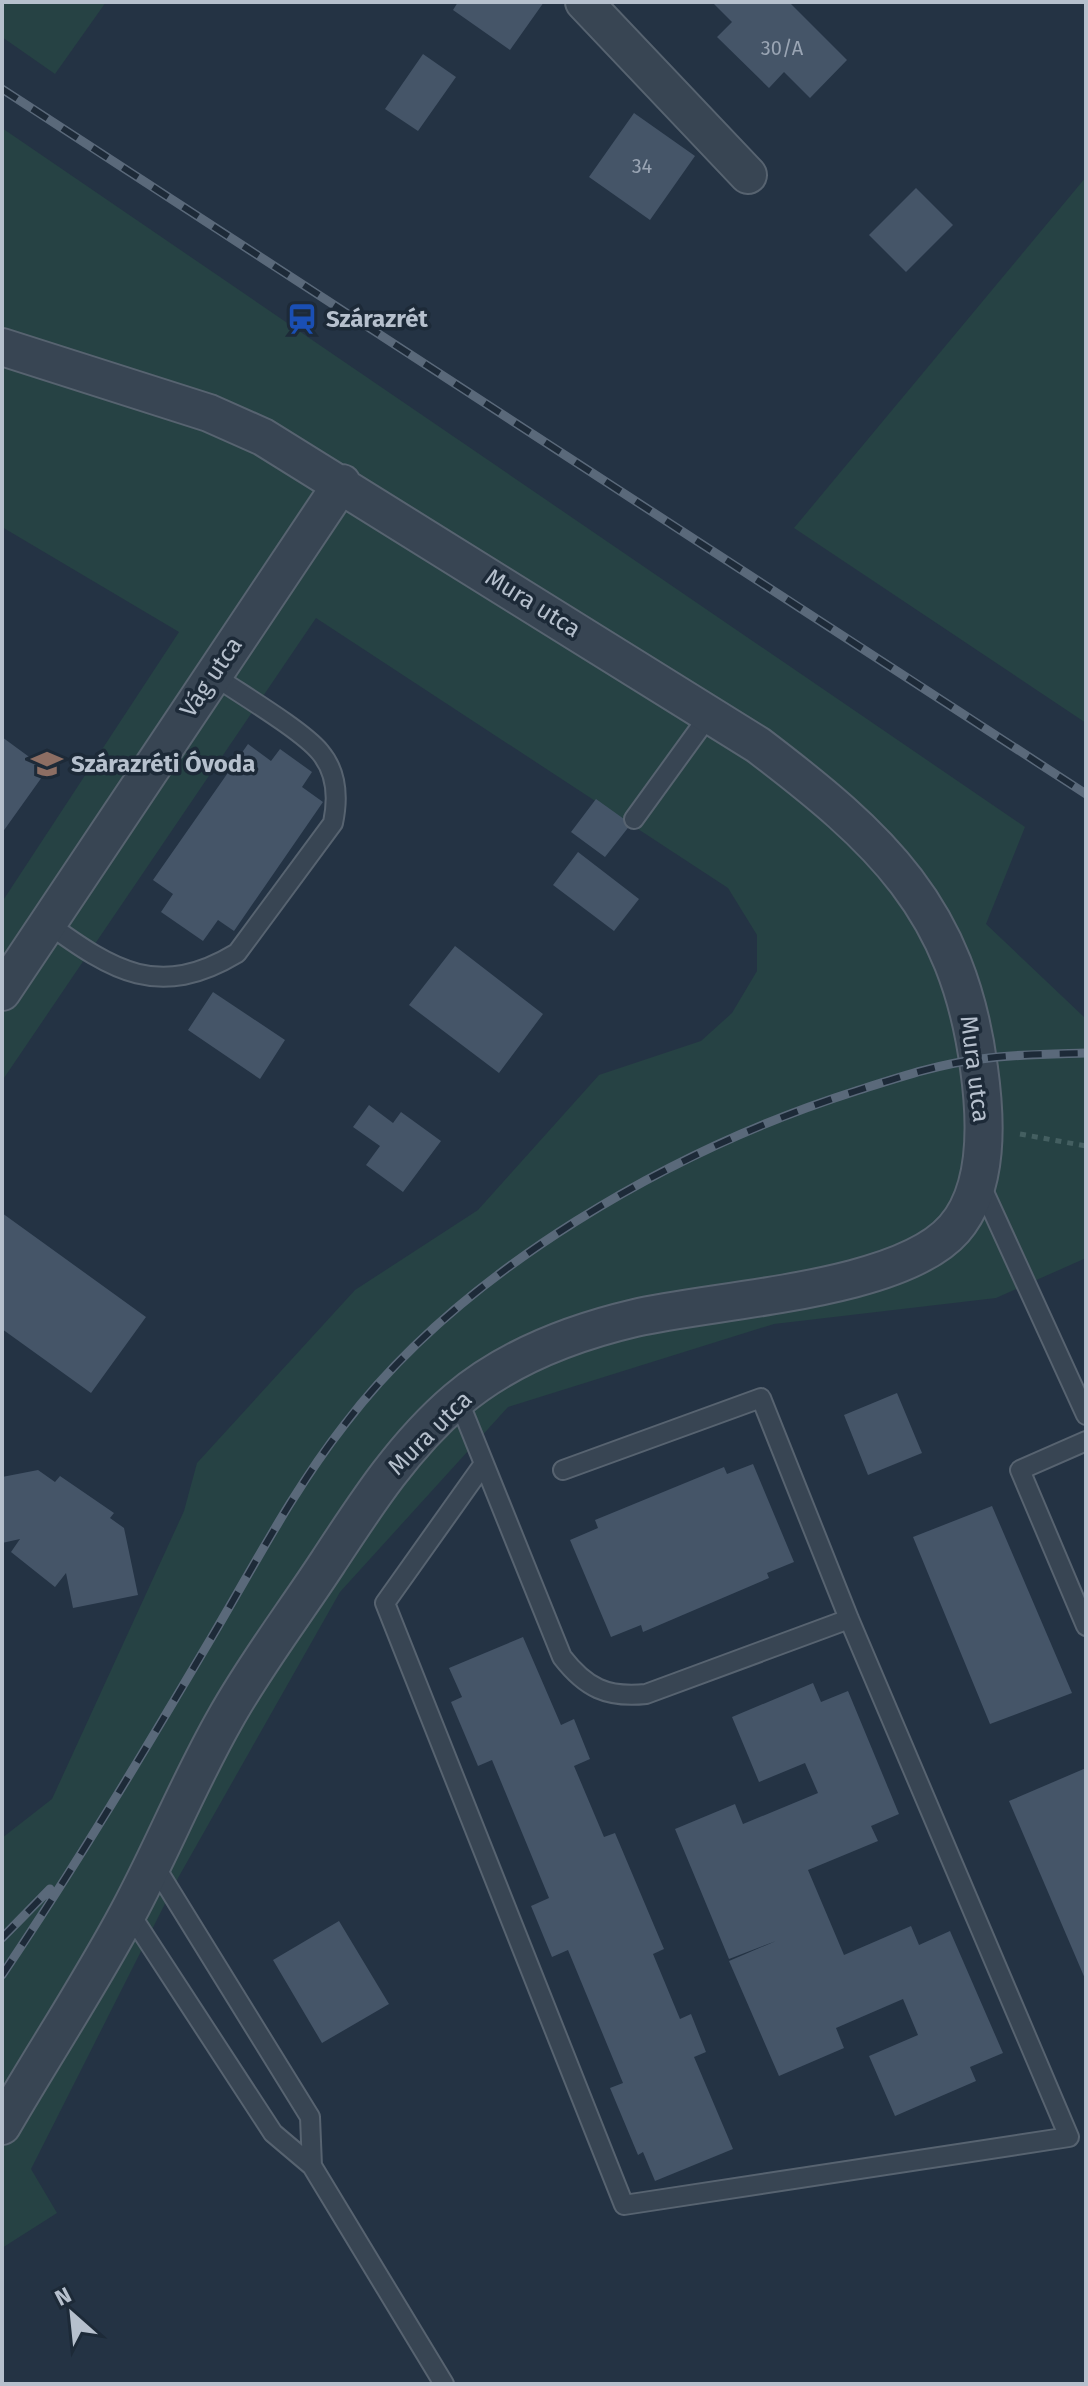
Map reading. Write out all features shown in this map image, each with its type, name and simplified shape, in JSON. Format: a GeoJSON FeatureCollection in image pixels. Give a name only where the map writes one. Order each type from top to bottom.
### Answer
{"type":"FeatureCollection","features":[{"type":"Feature","properties":{"kind":"street"},"geometry":{"type":"LineString","coordinates":[[584,2],[748,175]]}},
{"type":"Feature","properties":{"kind":"street","name":"Mura utca"},"geometry":{"type":"LineString","coordinates":[[2,347],[209,413],[263,437],[342,483],[758,745],[853,821],[917,892],[955,965],[965,998],[978,1059],[984,1127],[977,1178],[968,1208],[955,1228],[933,1249],[899,1266],[859,1278],[637,1317],[576,1333],[506,1365],[458,1399],[420,1436],[379,1484],[236,1702],[184,1796],[129,1912],[2,2126]]}},
{"type":"Feature","properties":{"kind":"street","name":"Vág utca"},"geometry":{"type":"LineString","coordinates":[[2,992],[342,483]]}},
{"type":"Feature","properties":{"kind":"lane"},"geometry":{"type":"LineString","coordinates":[[47,923],[95,958],[129,974],[149,978],[181,976],[215,966],[237,953],[333,823],[337,802],[332,773],[320,751],[213,675]]}},
{"type":"Feature","properties":{"kind":"lane"},"geometry":{"type":"LineString","coordinates":[[634,819],[710,714]]}},
{"type":"Feature","properties":{"kind":"lane"},"geometry":{"type":"LineString","coordinates":[[977,1178],[1086,1415]]}},
{"type":"Feature","properties":{"kind":"lane"},"geometry":{"type":"LineString","coordinates":[[483,1465],[385,1603],[624,2205],[1069,2137],[849,1619],[761,1398],[563,1470]]}},
{"type":"Feature","properties":{"kind":"lane"},"geometry":{"type":"LineString","coordinates":[[458,1399],[562,1657],[577,1677],[597,1691],[620,1696],[646,1694],[849,1619]]}},
{"type":"Feature","properties":{"kind":"lane"},"geometry":{"type":"LineString","coordinates":[[1086,1441],[1020,1470],[1086,1626]]}},
{"type":"Feature","properties":{"kind":"lane"},"geometry":{"type":"LineString","coordinates":[[153,1863],[310,2117],[312,2166]]}},
{"type":"Feature","properties":{"kind":"lane"},"geometry":{"type":"LineString","coordinates":[[129,1912],[273,2133],[312,2166],[444,2384]]}},
{"type":"Feature","properties":{"kind":"path"},"geometry":{"type":"LineString","coordinates":[[984,1127],[1086,1146]]}},
{"type":"Feature","properties":{"kind":"green space"},"geometry":{"type":"Polygon","coordinates":[[[2,2],[106,2],[55,74],[2,37],[2,2]]]}},
{"type":"Feature","properties":{"kind":"green space"},"geometry":{"type":"Polygon","coordinates":[[[2,128],[1025,827],[986,924],[1084,1017],[1086,1258],[996,1298],[774,1324],[508,1407],[340,1592],[178,1878],[31,2169],[57,2213],[2,2248],[2,1838],[52,1799],[184,1511],[197,1463],[355,1290],[478,1210],[599,1075],[701,1041],[732,1013],[757,971],[757,935],[728,888],[316,618],[2,1081],[2,902],[179,632],[2,527],[2,128]]]}},
{"type":"Feature","properties":{"kind":"green space"},"geometry":{"type":"Polygon","coordinates":[[[1086,177],[1086,723],[794,528],[1086,177]]]}},
{"type":"Feature","properties":{"kind":"building"},"geometry":{"type":"Polygon","coordinates":[[[458,2],[544,2],[510,50],[453,10],[458,2]]]}},
{"type":"Feature","properties":{"kind":"building"},"geometry":{"type":"Polygon","coordinates":[[[712,2],[789,2],[847,60],[810,98],[784,72],[769,88],[717,37],[732,22],[712,2]]]}},
{"type":"Feature","properties":{"kind":"building"},"geometry":{"type":"Polygon","coordinates":[[[423,54],[456,77],[418,131],[385,109],[423,54]]]}},
{"type":"Feature","properties":{"kind":"building"},"geometry":{"type":"Polygon","coordinates":[[[634,113],[695,156],[650,220],[589,177],[634,113]]]}},
{"type":"Feature","properties":{"kind":"building"},"geometry":{"type":"Polygon","coordinates":[[[916,188],[953,225],[906,272],[869,235],[916,188]]]}},
{"type":"Feature","properties":{"kind":"building"},"geometry":{"type":"Polygon","coordinates":[[[2,737],[47,770],[2,833],[2,737]]]}},
{"type":"Feature","properties":{"kind":"building"},"geometry":{"type":"Polygon","coordinates":[[[248,744],[271,761],[280,749],[312,772],[302,787],[323,802],[234,931],[218,920],[203,941],[161,912],[173,894],[153,880],[248,744]]]}},
{"type":"Feature","properties":{"kind":"building"},"geometry":{"type":"Polygon","coordinates":[[[596,799],[631,824],[605,857],[571,832],[596,799]]]}},
{"type":"Feature","properties":{"kind":"building"},"geometry":{"type":"Polygon","coordinates":[[[578,852],[639,899],[614,931],[553,885],[578,852]]]}},
{"type":"Feature","properties":{"kind":"building"},"geometry":{"type":"Polygon","coordinates":[[[455,946],[543,1014],[499,1073],[409,1005],[455,946]]]}},
{"type":"Feature","properties":{"kind":"building"},"geometry":{"type":"Polygon","coordinates":[[[213,992],[285,1040],[260,1079],[188,1030],[213,992]]]}},
{"type":"Feature","properties":{"kind":"building"},"geometry":{"type":"Polygon","coordinates":[[[369,1105],[393,1123],[401,1112],[441,1141],[403,1192],[366,1165],[380,1146],[353,1127],[369,1105]]]}},
{"type":"Feature","properties":{"kind":"building"},"geometry":{"type":"Polygon","coordinates":[[[2,1213],[146,1317],[91,1393],[2,1329],[2,1213]]]}},
{"type":"Feature","properties":{"kind":"building"},"geometry":{"type":"Polygon","coordinates":[[[897,1393],[922,1453],[868,1475],[844,1415],[897,1393]]]}},
{"type":"Feature","properties":{"kind":"building"},"geometry":{"type":"Polygon","coordinates":[[[753,1464],[794,1562],[767,1573],[769,1578],[643,1632],[641,1625],[611,1637],[570,1540],[598,1528],[595,1520],[724,1467],[727,1474],[753,1464]]]}},
{"type":"Feature","properties":{"kind":"building"},"geometry":{"type":"Polygon","coordinates":[[[38,1470],[55,1482],[60,1476],[114,1513],[110,1518],[124,1528],[138,1595],[73,1608],[66,1573],[55,1587],[11,1552],[20,1539],[2,1543],[2,1477],[38,1470]]]}},
{"type":"Feature","properties":{"kind":"building"},"geometry":{"type":"Polygon","coordinates":[[[992,1506],[1072,1693],[990,1724],[913,1537],[992,1506]]]}},
{"type":"Feature","properties":{"kind":"building"},"geometry":{"type":"Polygon","coordinates":[[[523,1637],[561,1725],[574,1719],[590,1759],[574,1766],[604,1837],[615,1833],[664,1949],[653,1954],[680,2019],[691,2014],[706,2052],[694,2057],[733,2149],[655,2181],[643,2152],[638,2155],[610,2088],[623,2083],[568,1950],[552,1957],[531,1906],[549,1898],[492,1760],[478,1766],[451,1702],[462,1697],[449,1668],[523,1637]]]}},
{"type":"Feature","properties":{"kind":"building"},"geometry":{"type":"Polygon","coordinates":[[[813,1683],[821,1702],[848,1691],[899,1814],[871,1826],[878,1841],[808,1870],[844,1955],[911,1926],[919,1945],[950,1931],[1003,2053],[970,2067],[976,2081],[895,2116],[869,2056],[918,2035],[903,1999],[836,2028],[844,2048],[779,2076],[729,1961],[776,1941],[729,1959],[675,1829],[735,1804],[743,1824],[818,1793],[805,1763],[759,1782],[732,1717],[813,1683]]]}},
{"type":"Feature","properties":{"kind":"building"},"geometry":{"type":"Polygon","coordinates":[[[1086,1768],[1086,1981],[1009,1801],[1086,1768]]]}},
{"type":"Feature","properties":{"kind":"building"},"geometry":{"type":"Polygon","coordinates":[[[339,1921],[389,2004],[322,2043],[273,1960],[339,1921]]]}},
{"type":"Feature","properties":{"kind":"railway"},"geometry":{"type":"LineString","coordinates":[[2,89],[1086,794]]}},
{"type":"Feature","properties":{"kind":"railway"},"geometry":{"type":"LineString","coordinates":[[2,1975],[110,1806],[309,1474],[345,1424],[393,1368],[449,1315],[510,1266],[576,1221],[645,1181],[786,1116],[887,1081],[949,1064],[1007,1056],[1086,1053]]}},
{"type":"Feature","properties":{"kind":"railway"},"geometry":{"type":"LineString","coordinates":[[2,1938],[50,1889]]}},
{"type":"Feature","properties":{"kind":"place","name":"Szárazrét"},"geometry":{"type":"Point","coordinates":[302,319]}},
{"type":"Feature","properties":{"kind":"place","name":"Szárazréti Óvoda"},"geometry":{"type":"Point","coordinates":[47,764]}}]}
